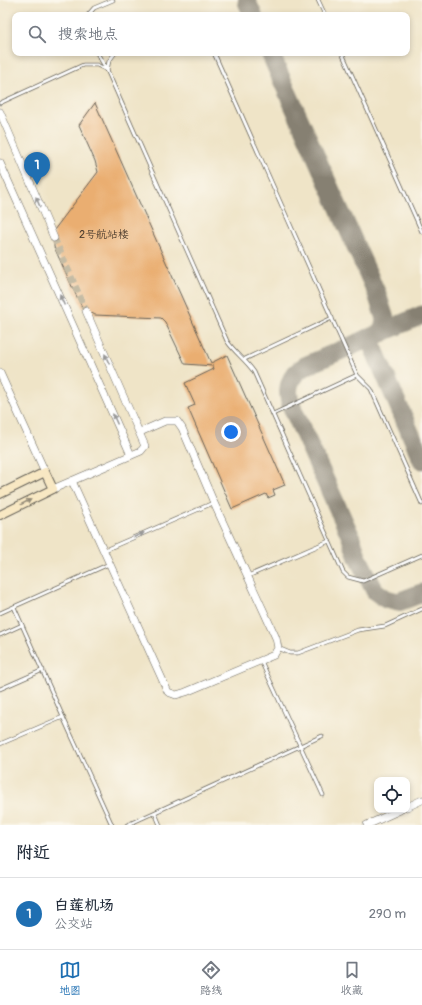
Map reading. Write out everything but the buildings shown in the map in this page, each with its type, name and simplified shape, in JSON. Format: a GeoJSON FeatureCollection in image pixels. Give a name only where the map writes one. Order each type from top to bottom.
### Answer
{"type":"FeatureCollection","features":[{"type":"Feature","properties":{"kind":"main road"},"geometry":{"type":"LineString","coordinates":[[0,494],[45,472],[53,489],[0,515]]}},
{"type":"Feature","properties":{"kind":"street"},"geometry":{"type":"LineString","coordinates":[[0,112],[54,238]]}},
{"type":"Feature","properties":{"kind":"street"},"geometry":{"type":"LineString","coordinates":[[0,163],[131,454]]}},
{"type":"Feature","properties":{"kind":"street"},"geometry":{"type":"LineString","coordinates":[[53,489],[144,448],[145,443],[86,311]]}},
{"type":"Feature","properties":{"kind":"street"},"geometry":{"type":"LineString","coordinates":[[0,373],[45,472]]}},
{"type":"Feature","properties":{"kind":"street"},"geometry":{"type":"LineString","coordinates":[[72,481],[164,684],[170,693],[176,695],[186,692],[274,656],[278,648],[276,638],[247,577],[179,424],[169,420],[140,432]]}},
{"type":"Feature","properties":{"kind":"street"},"geometry":{"type":"LineString","coordinates":[[410,806],[422,800]]}},
{"type":"Feature","properties":{"kind":"street"},"geometry":{"type":"LineString","coordinates":[[367,825],[393,813]]}},
{"type":"Feature","properties":{"kind":"lane"},"geometry":{"type":"LineString","coordinates":[[91,12],[94,8],[113,0]]}},
{"type":"Feature","properties":{"kind":"lane"},"geometry":{"type":"LineString","coordinates":[[318,0],[324,12]]}},
{"type":"Feature","properties":{"kind":"lane"},"geometry":{"type":"LineString","coordinates":[[99,56],[107,70],[227,341],[233,350],[245,359],[254,372],[343,572],[348,577],[363,581],[422,555]]}},
{"type":"Feature","properties":{"kind":"lane"},"geometry":{"type":"LineString","coordinates":[[107,70],[109,61],[113,56]]}},
{"type":"Feature","properties":{"kind":"lane"},"geometry":{"type":"LineString","coordinates":[[215,56],[358,375],[371,389],[422,504]]}},
{"type":"Feature","properties":{"kind":"lane"},"geometry":{"type":"LineString","coordinates":[[343,56],[422,232]]}},
{"type":"Feature","properties":{"kind":"lane"},"geometry":{"type":"LineString","coordinates":[[0,103],[83,65],[97,65],[107,70]]}},
{"type":"Feature","properties":{"kind":"lane"},"geometry":{"type":"LineString","coordinates":[[245,359],[332,318]]}},
{"type":"Feature","properties":{"kind":"lane"},"geometry":{"type":"LineString","coordinates":[[273,414],[358,375]]}},
{"type":"Feature","properties":{"kind":"lane"},"geometry":{"type":"LineString","coordinates":[[103,551],[214,503]]}},
{"type":"Feature","properties":{"kind":"lane"},"geometry":{"type":"LineString","coordinates":[[247,577],[329,541]]}},
{"type":"Feature","properties":{"kind":"lane"},"geometry":{"type":"LineString","coordinates":[[0,613],[110,564]]}},
{"type":"Feature","properties":{"kind":"lane"},"geometry":{"type":"LineString","coordinates":[[14,607],[112,825]]}},
{"type":"Feature","properties":{"kind":"lane"},"geometry":{"type":"LineString","coordinates":[[278,648],[290,653],[298,653],[358,630],[385,626],[422,609]]}},
{"type":"Feature","properties":{"kind":"lane"},"geometry":{"type":"LineString","coordinates":[[0,636],[22,625]]}},
{"type":"Feature","properties":{"kind":"lane"},"geometry":{"type":"LineString","coordinates":[[261,661],[299,747],[323,795]]}},
{"type":"Feature","properties":{"kind":"lane"},"geometry":{"type":"LineString","coordinates":[[0,689],[42,670]]}},
{"type":"Feature","properties":{"kind":"lane"},"geometry":{"type":"LineString","coordinates":[[0,744],[64,717]]}},
{"type":"Feature","properties":{"kind":"lane"},"geometry":{"type":"LineString","coordinates":[[127,825],[322,736]]}},
{"type":"Feature","properties":{"kind":"lane"},"geometry":{"type":"LineString","coordinates":[[155,813],[160,825]]}},
{"type":"Feature","properties":{"kind":"taxiway"},"geometry":{"type":"LineString","coordinates":[[247,2],[252,12]]}},
{"type":"Feature","properties":{"kind":"taxiway"},"geometry":{"type":"LineString","coordinates":[[271,56],[377,294],[385,319],[383,332]]}},
{"type":"Feature","properties":{"kind":"taxiway"},"geometry":{"type":"LineString","coordinates":[[422,315],[305,366],[292,378],[289,388],[289,399],[291,405],[350,535],[358,558],[375,591],[386,599],[398,602],[422,593]]}},
{"type":"Feature","properties":{"kind":"taxiway"},"geometry":{"type":"LineString","coordinates":[[369,338],[422,460]]}},
{"type":"Feature","properties":{"kind":"tunnel"},"geometry":{"type":"LineString","coordinates":[[54,238],[86,311]]}},
{"type":"Feature","properties":{"kind":"place","name":"白莲机场"},"geometry":{"type":"Point","coordinates":[37,185]}}]}
